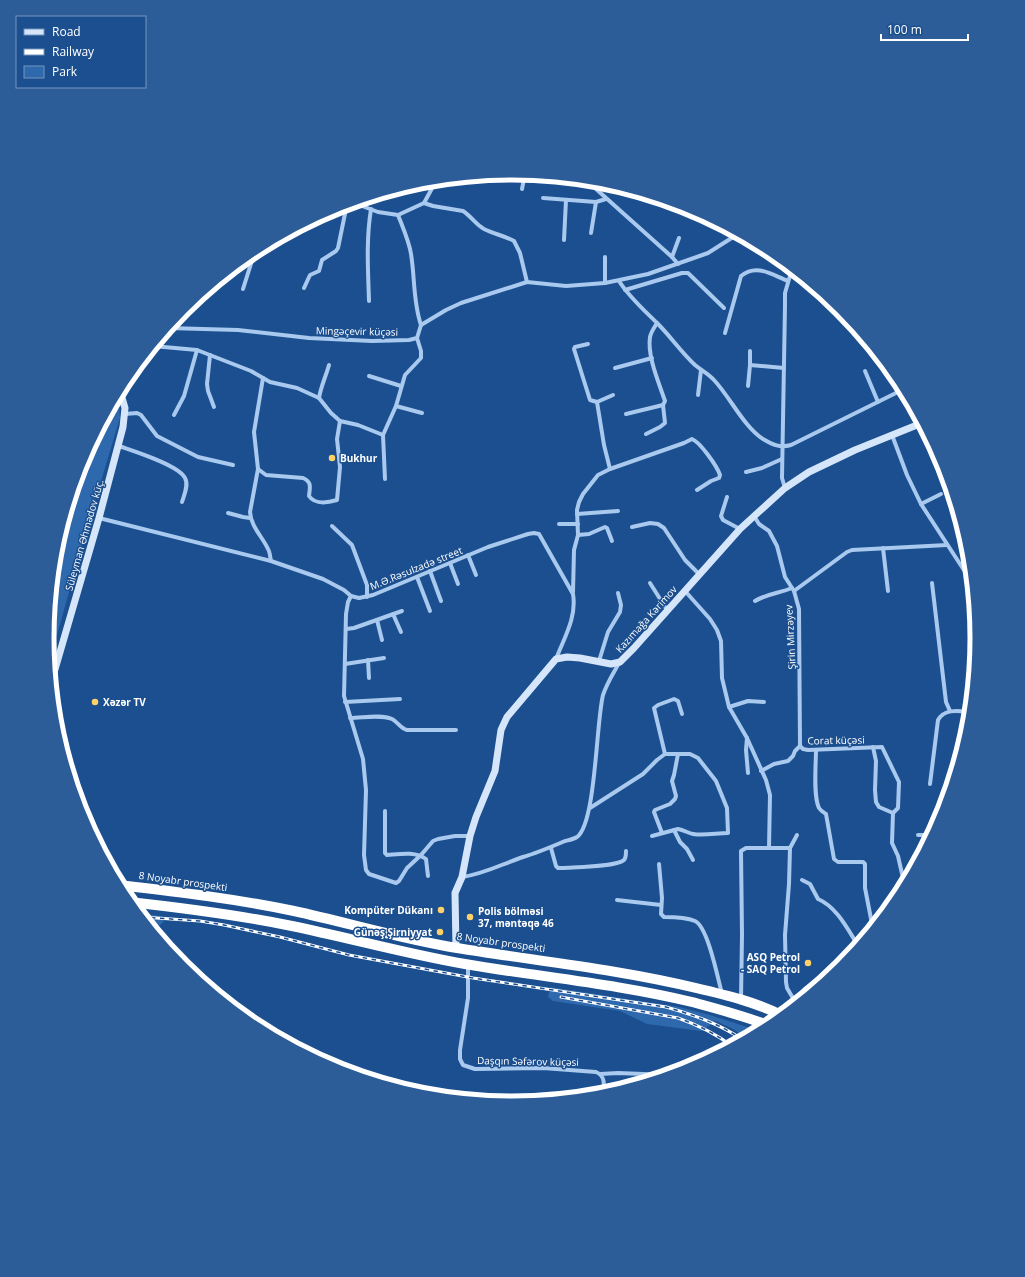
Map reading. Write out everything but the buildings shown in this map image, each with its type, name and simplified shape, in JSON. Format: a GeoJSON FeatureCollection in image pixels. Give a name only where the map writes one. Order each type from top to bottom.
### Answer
{"type":"FeatureCollection","features":[{"type":"Feature","properties":{"kind":"highway","name":"8 Noyabr prospekti"},"geometry":{"type":"LineString","coordinates":[[126,886],[195,894],[292,911],[456,948],[662,980],[722,994],[778,1012]]}},
{"type":"Feature","properties":{"kind":"highway"},"geometry":{"type":"LineString","coordinates":[[138,903],[226,914],[290,926],[407,953],[468,965],[592,982],[665,996],[721,1009],[762,1023]]}},
{"type":"Feature","properties":{"kind":"street"},"geometry":{"type":"LineString","coordinates":[[522,189],[524,180]]}},
{"type":"Feature","properties":{"kind":"street"},"geometry":{"type":"LineString","coordinates":[[362,205],[378,212],[398,215],[424,203],[432,187]]}},
{"type":"Feature","properties":{"kind":"street"},"geometry":{"type":"LineString","coordinates":[[594,188],[678,264]]}},
{"type":"Feature","properties":{"kind":"street"},"geometry":{"type":"LineString","coordinates":[[543,198],[596,202],[606,199]]}},
{"type":"Feature","properties":{"kind":"street"},"geometry":{"type":"LineString","coordinates":[[564,240],[566,200]]}},
{"type":"Feature","properties":{"kind":"street"},"geometry":{"type":"LineString","coordinates":[[591,233],[596,202]]}},
{"type":"Feature","properties":{"kind":"street"},"geometry":{"type":"LineString","coordinates":[[424,203],[463,211],[473,221],[485,229],[514,241],[520,253],[527,282]]}},
{"type":"Feature","properties":{"kind":"street"},"geometry":{"type":"LineString","coordinates":[[368,301],[367,252],[368,227],[371,209]]}},
{"type":"Feature","properties":{"kind":"street"},"geometry":{"type":"LineString","coordinates":[[304,288],[310,275],[319,271],[322,260],[338,248],[345,212]]}},
{"type":"Feature","properties":{"kind":"street"},"geometry":{"type":"LineString","coordinates":[[385,479],[383,436],[396,406],[404,375],[421,358],[421,350],[417,338],[421,325],[416,311],[411,253],[406,234],[398,215]]}},
{"type":"Feature","properties":{"kind":"street"},"geometry":{"type":"LineString","coordinates":[[421,325],[461,303],[527,282],[566,286],[605,283],[648,274],[708,253],[734,237]]}},
{"type":"Feature","properties":{"kind":"street"},"geometry":{"type":"LineString","coordinates":[[672,257],[679,238]]}},
{"type":"Feature","properties":{"kind":"street"},"geometry":{"type":"LineString","coordinates":[[605,257],[605,283]]}},
{"type":"Feature","properties":{"kind":"street"},"geometry":{"type":"LineString","coordinates":[[243,289],[252,262]]}},
{"type":"Feature","properties":{"kind":"street"},"geometry":{"type":"LineString","coordinates":[[725,333],[741,276],[751,270],[761,270],[788,281]]}},
{"type":"Feature","properties":{"kind":"street"},"geometry":{"type":"LineString","coordinates":[[625,290],[688,273],[724,308]]}},
{"type":"Feature","properties":{"kind":"street"},"geometry":{"type":"LineString","coordinates":[[784,488],[782,478],[782,447],[785,293],[790,274]]}},
{"type":"Feature","properties":{"kind":"street"},"geometry":{"type":"LineString","coordinates":[[619,280],[625,290],[684,354],[713,379],[748,424],[761,438],[772,444],[782,447],[798,442],[899,392]]}},
{"type":"Feature","properties":{"kind":"street"},"geometry":{"type":"LineString","coordinates":[[646,434],[665,423],[663,405],[665,401],[652,358],[650,338],[651,332],[657,323]]}},
{"type":"Feature","properties":{"kind":"street","name":"Mingəçevir küçəsi"},"geometry":{"type":"LineString","coordinates":[[175,328],[238,330],[309,338],[372,341],[409,340],[417,338]]}},
{"type":"Feature","properties":{"kind":"street"},"geometry":{"type":"LineString","coordinates":[[588,344],[575,347],[574,349],[590,400],[597,402],[613,395]]}},
{"type":"Feature","properties":{"kind":"street"},"geometry":{"type":"LineString","coordinates":[[159,347],[197,350],[270,382],[296,388],[319,398],[331,413],[340,421],[358,425],[383,436]]}},
{"type":"Feature","properties":{"kind":"street"},"geometry":{"type":"LineString","coordinates":[[174,415],[184,396],[197,350]]}},
{"type":"Feature","properties":{"kind":"street"},"geometry":{"type":"LineString","coordinates":[[748,386],[750,351]]}},
{"type":"Feature","properties":{"kind":"street"},"geometry":{"type":"LineString","coordinates":[[210,355],[207,384],[214,407]]}},
{"type":"Feature","properties":{"kind":"street"},"geometry":{"type":"LineString","coordinates":[[615,368],[652,358]]}},
{"type":"Feature","properties":{"kind":"street"},"geometry":{"type":"LineString","coordinates":[[319,398],[329,365]]}},
{"type":"Feature","properties":{"kind":"street"},"geometry":{"type":"LineString","coordinates":[[750,365],[784,368]]}},
{"type":"Feature","properties":{"kind":"street"},"geometry":{"type":"LineString","coordinates":[[698,395],[701,370]]}},
{"type":"Feature","properties":{"kind":"street"},"geometry":{"type":"LineString","coordinates":[[865,371],[878,402]]}},
{"type":"Feature","properties":{"kind":"street"},"geometry":{"type":"LineString","coordinates":[[369,376],[401,386]]}},
{"type":"Feature","properties":{"kind":"street"},"geometry":{"type":"LineString","coordinates":[[263,378],[254,432],[258,469],[250,518],[260,538],[269,550],[271,561]]}},
{"type":"Feature","properties":{"kind":"street","name":"Süleyman Əhmədov küç."},"geometry":{"type":"LineString","coordinates":[[55,669],[119,446],[125,414],[122,397]]}},
{"type":"Feature","properties":{"kind":"street"},"geometry":{"type":"LineString","coordinates":[[597,402],[604,445],[610,469]]}},
{"type":"Feature","properties":{"kind":"street"},"geometry":{"type":"LineString","coordinates":[[626,414],[663,405]]}},
{"type":"Feature","properties":{"kind":"street"},"geometry":{"type":"LineString","coordinates":[[396,406],[422,413]]}},
{"type":"Feature","properties":{"kind":"street"},"geometry":{"type":"LineString","coordinates":[[125,414],[137,413],[141,415],[158,436],[198,457],[233,465]]}},
{"type":"Feature","properties":{"kind":"street"},"geometry":{"type":"LineString","coordinates":[[258,469],[266,475],[303,478],[308,480],[310,484],[309,496],[312,500],[318,503],[338,500],[340,468],[337,439],[340,421]]}},
{"type":"Feature","properties":{"kind":"street","name":"Kazımağa Kərimov"},"geometry":{"type":"LineString","coordinates":[[556,659],[567,657],[611,664],[620,662],[740,529],[784,488],[809,472],[918,425]]}},
{"type":"Feature","properties":{"kind":"street"},"geometry":{"type":"LineString","coordinates":[[892,435],[907,475],[921,504],[966,574]]}},
{"type":"Feature","properties":{"kind":"street"},"geometry":{"type":"LineString","coordinates":[[573,594],[574,550],[578,535],[577,514],[579,502],[583,494],[598,475],[610,469],[692,439],[696,440],[703,449],[720,475],[720,478],[711,481],[697,490]]}},
{"type":"Feature","properties":{"kind":"street"},"geometry":{"type":"LineString","coordinates":[[119,446],[164,463],[182,474],[186,480],[186,487],[182,502]]}},
{"type":"Feature","properties":{"kind":"street"},"geometry":{"type":"LineString","coordinates":[[746,472],[762,468],[782,459]]}},
{"type":"Feature","properties":{"kind":"street"},"geometry":{"type":"LineString","coordinates":[[921,504],[941,494]]}},
{"type":"Feature","properties":{"kind":"street"},"geometry":{"type":"LineString","coordinates":[[727,497],[721,516],[723,520],[740,529]]}},
{"type":"Feature","properties":{"kind":"street"},"geometry":{"type":"LineString","coordinates":[[577,514],[618,511]]}},
{"type":"Feature","properties":{"kind":"street"},"geometry":{"type":"LineString","coordinates":[[228,513],[250,518]]}},
{"type":"Feature","properties":{"kind":"street","name":"Şirin Mirzəyev"},"geometry":{"type":"LineString","coordinates":[[754,516],[758,524],[769,531],[777,546],[785,577],[793,589],[799,609],[800,746]]}},
{"type":"Feature","properties":{"kind":"street","name":"M.Ə.Rəsulzadə street"},"geometry":{"type":"LineString","coordinates":[[99,518],[271,561],[322,579],[344,590],[351,596],[359,598],[366,597],[417,577],[488,547],[528,534],[539,534],[573,594],[575,605],[573,616],[556,659]]}},
{"type":"Feature","properties":{"kind":"street"},"geometry":{"type":"LineString","coordinates":[[632,528],[650,523],[658,524],[664,528],[685,560],[699,574]]}},
{"type":"Feature","properties":{"kind":"street"},"geometry":{"type":"LineString","coordinates":[[559,524],[578,524]]}},
{"type":"Feature","properties":{"kind":"street"},"geometry":{"type":"LineString","coordinates":[[332,526],[352,545],[367,585],[366,597]]}},
{"type":"Feature","properties":{"kind":"street"},"geometry":{"type":"LineString","coordinates":[[578,535],[589,534],[605,526],[612,541]]}},
{"type":"Feature","properties":{"kind":"street"},"geometry":{"type":"LineString","coordinates":[[754,601],[763,596],[793,589],[852,550],[947,545]]}},
{"type":"Feature","properties":{"kind":"street"},"geometry":{"type":"LineString","coordinates":[[883,548],[888,591]]}},
{"type":"Feature","properties":{"kind":"street"},"geometry":{"type":"LineString","coordinates":[[468,555],[476,575]]}},
{"type":"Feature","properties":{"kind":"street"},"geometry":{"type":"LineString","coordinates":[[450,563],[458,584]]}},
{"type":"Feature","properties":{"kind":"street"},"geometry":{"type":"LineString","coordinates":[[430,571],[441,601]]}},
{"type":"Feature","properties":{"kind":"street"},"geometry":{"type":"LineString","coordinates":[[417,577],[430,610]]}},
{"type":"Feature","properties":{"kind":"street"},"geometry":{"type":"LineString","coordinates":[[650,583],[667,610]]}},
{"type":"Feature","properties":{"kind":"street"},"geometry":{"type":"LineString","coordinates":[[932,583],[946,702],[950,711]]}},
{"type":"Feature","properties":{"kind":"street"},"geometry":{"type":"LineString","coordinates":[[685,591],[710,619],[717,630],[721,641],[722,678],[729,707],[747,738],[762,771],[770,795],[770,848]]}},
{"type":"Feature","properties":{"kind":"street"},"geometry":{"type":"LineString","coordinates":[[599,661],[608,632],[620,612],[621,605],[618,593]]}},
{"type":"Feature","properties":{"kind":"street"},"geometry":{"type":"LineString","coordinates":[[351,596],[348,602],[346,629],[344,696],[363,758],[366,790],[364,855],[366,870],[369,874],[396,883],[399,881],[407,868],[421,856],[432,841],[455,836],[470,836]]}},
{"type":"Feature","properties":{"kind":"street"},"geometry":{"type":"LineString","coordinates":[[346,629],[354,628],[402,611]]}},
{"type":"Feature","properties":{"kind":"street"},"geometry":{"type":"LineString","coordinates":[[393,614],[401,632]]}},
{"type":"Feature","properties":{"kind":"street"},"geometry":{"type":"LineString","coordinates":[[377,620],[382,640]]}},
{"type":"Feature","properties":{"kind":"street"},"geometry":{"type":"LineString","coordinates":[[345,664],[384,658]]}},
{"type":"Feature","properties":{"kind":"street"},"geometry":{"type":"LineString","coordinates":[[456,948],[455,893],[462,876],[470,836],[476,817],[495,772],[501,730],[504,722],[556,659]]}},
{"type":"Feature","properties":{"kind":"street"},"geometry":{"type":"LineString","coordinates":[[368,660],[369,678]]}},
{"type":"Feature","properties":{"kind":"street"},"geometry":{"type":"LineString","coordinates":[[462,876],[476,875],[487,872],[508,862],[551,848],[577,837],[585,825],[590,808],[600,713],[604,695],[609,679],[620,662]]}},
{"type":"Feature","properties":{"kind":"street"},"geometry":{"type":"LineString","coordinates":[[345,702],[400,699]]}},
{"type":"Feature","properties":{"kind":"street"},"geometry":{"type":"LineString","coordinates":[[666,754],[654,708],[674,699],[678,702],[682,714]]}},
{"type":"Feature","properties":{"kind":"street"},"geometry":{"type":"LineString","coordinates":[[729,707],[748,701],[764,702]]}},
{"type":"Feature","properties":{"kind":"street"},"geometry":{"type":"LineString","coordinates":[[930,784],[938,720],[950,711],[965,712]]}},
{"type":"Feature","properties":{"kind":"street"},"geometry":{"type":"LineString","coordinates":[[350,718],[390,718],[402,729],[407,730],[456,730]]}},
{"type":"Feature","properties":{"kind":"street"},"geometry":{"type":"LineString","coordinates":[[747,738],[746,750],[748,773]]}},
{"type":"Feature","properties":{"kind":"street"},"geometry":{"type":"LineString","coordinates":[[762,771],[774,764],[788,761],[800,746]]}},
{"type":"Feature","properties":{"kind":"street","name":"Corat küçəsi"},"geometry":{"type":"LineString","coordinates":[[800,746],[803,749],[808,750],[882,747],[898,782],[898,808],[893,813],[892,843],[898,856],[903,879]]}},
{"type":"Feature","properties":{"kind":"street","name":"Corat küçəsi"},"geometry":{"type":"LineString","coordinates":[[873,747],[876,761],[876,802],[879,806],[893,813]]}},
{"type":"Feature","properties":{"kind":"street"},"geometry":{"type":"LineString","coordinates":[[816,750],[816,793],[818,807],[826,814],[834,859],[838,862],[863,862],[865,864],[864,888],[872,923]]}},
{"type":"Feature","properties":{"kind":"street"},"geometry":{"type":"LineString","coordinates":[[590,808],[642,774],[666,754],[690,754],[698,758],[716,781],[727,808],[728,833],[701,835],[692,834],[682,830],[674,830],[652,836]]}},
{"type":"Feature","properties":{"kind":"street"},"geometry":{"type":"LineString","coordinates":[[662,833],[654,812],[655,810],[670,804],[675,799],[676,796],[672,781],[678,754]]}},
{"type":"Feature","properties":{"kind":"street"},"geometry":{"type":"LineString","coordinates":[[385,811],[385,853],[387,855],[403,854],[421,856],[426,859],[428,876]]}},
{"type":"Feature","properties":{"kind":"street"},"geometry":{"type":"LineString","coordinates":[[674,830],[680,842],[687,849],[693,860]]}},
{"type":"Feature","properties":{"kind":"street"},"geometry":{"type":"LineString","coordinates":[[797,835],[790,848],[785,935],[786,982],[787,988],[794,1000],[806,988],[827,972]]}},
{"type":"Feature","properties":{"kind":"street"},"geometry":{"type":"LineString","coordinates":[[918,835],[926,836]]}},
{"type":"Feature","properties":{"kind":"street"},"geometry":{"type":"LineString","coordinates":[[551,848],[556,866],[558,868],[614,864],[626,858],[626,851]]}},
{"type":"Feature","properties":{"kind":"street"},"geometry":{"type":"LineString","coordinates":[[741,1000],[741,851],[746,848],[790,848]]}},
{"type":"Feature","properties":{"kind":"street"},"geometry":{"type":"LineString","coordinates":[[660,864],[662,914],[664,916],[695,921],[701,926],[706,937],[722,994]]}},
{"type":"Feature","properties":{"kind":"street"},"geometry":{"type":"LineString","coordinates":[[802,880],[810,884],[818,899],[826,902],[841,919],[856,942]]}},
{"type":"Feature","properties":{"kind":"street"},"geometry":{"type":"LineString","coordinates":[[617,900],[661,905]]}},
{"type":"Feature","properties":{"kind":"street","name":"Daşqın Səfərov küçəsi"},"geometry":{"type":"LineString","coordinates":[[468,965],[468,998],[460,1050],[460,1059],[463,1064],[474,1069],[543,1068],[589,1071],[600,1074]]}},
{"type":"Feature","properties":{"kind":"street"},"geometry":{"type":"LineString","coordinates":[[603,1088],[603,1078],[600,1074],[655,1074]]}},
{"type":"Feature","properties":{"kind":"green space"},"geometry":{"type":"Polygon","coordinates":[[[119,403],[120,418],[55,642],[55,609],[58,579],[70,520],[78,491],[89,463],[101,436],[119,403]]]}},
{"type":"Feature","properties":{"kind":"green space"},"geometry":{"type":"Polygon","coordinates":[[[146,914],[168,917],[158,927],[156,927],[146,914]]]}},
{"type":"Feature","properties":{"kind":"green space"},"geometry":{"type":"Polygon","coordinates":[[[550,987],[679,1007],[753,1029],[742,1036],[735,1030],[716,1021],[701,1031],[647,1024],[620,1011],[553,1001],[548,997],[550,987]]]}},
{"type":"Feature","properties":{"kind":"railway"},"geometry":{"type":"LineString","coordinates":[[149,917],[200,921],[224,925],[280,937],[349,955],[473,978],[666,1007],[706,1020],[739,1037]]}},
{"type":"Feature","properties":{"kind":"railway"},"geometry":{"type":"LineString","coordinates":[[561,997],[678,1018],[706,1030],[728,1043]]}},
{"type":"Feature","properties":{"kind":"place","name":"Bukhur"},"geometry":{"type":"Point","coordinates":[332,458]}},
{"type":"Feature","properties":{"kind":"place","name":"Xəzər TV"},"geometry":{"type":"Point","coordinates":[95,702]}},
{"type":"Feature","properties":{"kind":"place","name":"Kompüter Dükanı"},"geometry":{"type":"Point","coordinates":[441,910]}},
{"type":"Feature","properties":{"kind":"place","name":"Polis bölməsi 37, məntəqə 46"},"geometry":{"type":"Point","coordinates":[470,917]}},
{"type":"Feature","properties":{"kind":"place","name":"Günəş Şirniyyat"},"geometry":{"type":"Point","coordinates":[440,932]}},
{"type":"Feature","properties":{"kind":"place","name":"ASQ Petrol - SAQ Petrol"},"geometry":{"type":"Point","coordinates":[808,963]}}]}
